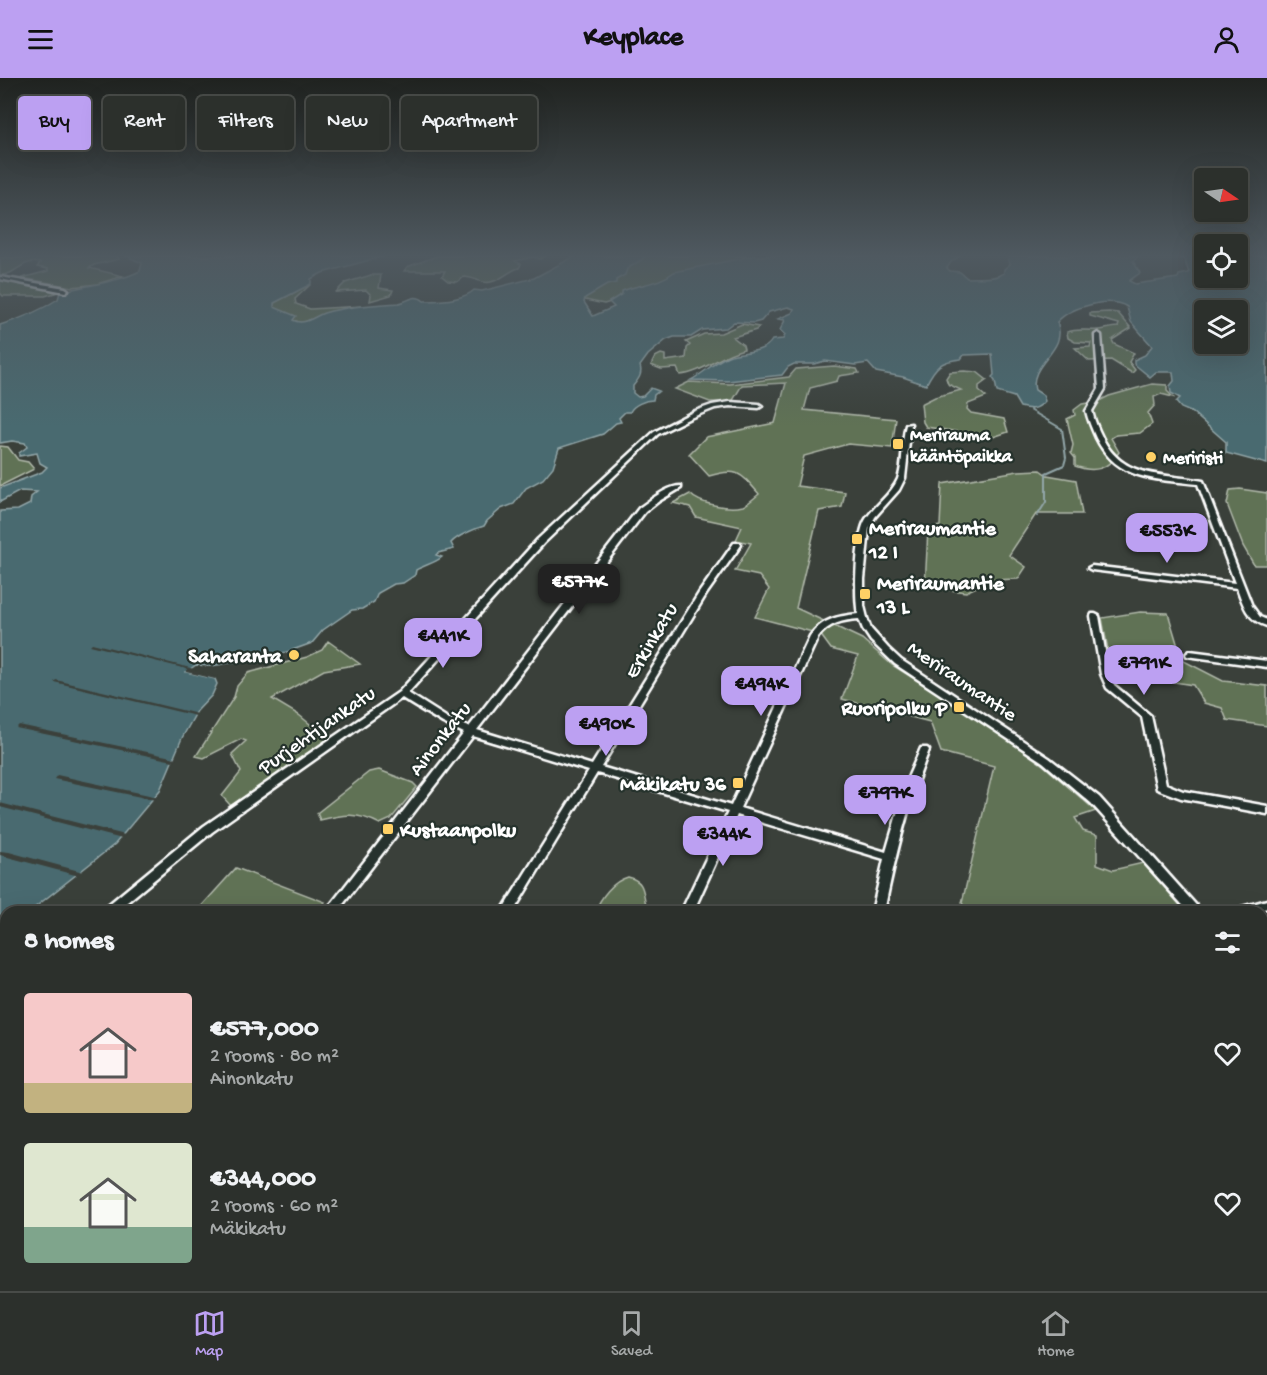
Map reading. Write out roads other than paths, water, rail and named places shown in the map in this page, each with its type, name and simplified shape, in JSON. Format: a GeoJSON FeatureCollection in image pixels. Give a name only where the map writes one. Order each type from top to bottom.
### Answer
{"type":"FeatureCollection","features":[{"type":"Feature","properties":{"kind":"street"},"geometry":{"type":"LineString","coordinates":[[1098,335],[1102,388],[1090,405],[1089,416],[1106,453],[1112,460],[1132,471],[1201,482],[1240,586],[1253,614],[1267,623]]}},
{"type":"Feature","properties":{"kind":"street","name":"Purjehtijankatu"},"geometry":{"type":"LineString","coordinates":[[114,906],[208,829],[402,694],[541,541],[656,433],[669,425],[715,406],[759,406]]}},
{"type":"Feature","properties":{"kind":"street","name":"Meriraumantie"},"geometry":{"type":"LineString","coordinates":[[909,425],[899,485],[869,520],[866,528],[858,604],[861,616],[879,645],[898,662],[1046,760],[1095,800],[1191,906]]}},
{"type":"Feature","properties":{"kind":"street","name":"Ainonkatu"},"geometry":{"type":"LineString","coordinates":[[336,906],[642,510],[656,499],[679,487]]}},
{"type":"Feature","properties":{"kind":"street","name":"Erkinkatu"},"geometry":{"type":"LineString","coordinates":[[511,906],[703,593],[737,545]]}},
{"type":"Feature","properties":{"kind":"street"},"geometry":{"type":"LineString","coordinates":[[1092,568],[1240,586]]}},
{"type":"Feature","properties":{"kind":"street"},"geometry":{"type":"LineString","coordinates":[[1095,615],[1104,674],[1118,694],[1146,716],[1161,786],[1181,794],[1267,810]]}},
{"type":"Feature","properties":{"kind":"street"},"geometry":{"type":"LineString","coordinates":[[690,906],[814,636],[828,622],[861,616]]}},
{"type":"Feature","properties":{"kind":"street"},"geometry":{"type":"LineString","coordinates":[[1190,654],[1267,664]]}},
{"type":"Feature","properties":{"kind":"street"},"geometry":{"type":"LineString","coordinates":[[402,694],[446,721],[471,732],[890,857]]}},
{"type":"Feature","properties":{"kind":"street"},"geometry":{"type":"LineString","coordinates":[[879,906],[890,857],[912,780],[924,750]]}},
{"type":"Feature","properties":{"kind":"water"},"geometry":{"type":"Polygon","coordinates":[[[32,313],[288,313],[296,316],[293,320],[301,322],[326,313],[591,313],[593,316],[601,313],[768,313],[761,321],[754,323],[734,322],[726,328],[702,330],[691,337],[674,337],[666,340],[648,355],[640,366],[640,374],[633,386],[633,393],[638,397],[643,396],[651,388],[659,391],[654,395],[653,400],[640,403],[630,412],[625,412],[619,418],[621,422],[616,423],[603,434],[559,448],[553,467],[543,479],[526,488],[514,504],[501,509],[484,526],[454,540],[451,543],[454,549],[438,553],[436,555],[442,557],[416,570],[415,575],[403,583],[394,584],[378,593],[374,602],[362,609],[352,610],[323,630],[312,643],[287,652],[254,659],[211,666],[196,665],[186,672],[215,679],[217,684],[212,695],[197,711],[182,738],[160,790],[115,844],[37,906],[0,906],[0,511],[18,510],[30,504],[31,497],[37,492],[20,491],[0,502],[0,488],[42,472],[47,467],[40,463],[37,453],[19,456],[19,453],[27,447],[25,443],[12,441],[0,443],[0,325],[32,313]]]}},
{"type":"Feature","properties":{"kind":"water"},"geometry":{"type":"Polygon","coordinates":[[[792,313],[1070,313],[1057,322],[1058,341],[1037,372],[1034,381],[1035,390],[1043,395],[1045,401],[1031,409],[1020,407],[1014,397],[997,392],[992,377],[994,375],[992,354],[964,355],[961,359],[948,361],[932,373],[926,385],[903,377],[876,372],[868,363],[855,365],[825,361],[814,364],[794,364],[788,367],[782,375],[728,381],[691,380],[728,356],[764,348],[772,340],[783,339],[785,335],[780,330],[785,320],[778,319],[792,313]]]}},
{"type":"Feature","properties":{"kind":"water"},"geometry":{"type":"Polygon","coordinates":[[[1128,313],[1194,313],[1194,354],[1248,354],[1248,313],[1267,313],[1267,464],[1226,453],[1226,442],[1193,413],[1181,408],[1176,402],[1180,398],[1171,393],[1170,386],[1174,381],[1173,372],[1156,372],[1150,377],[1134,364],[1134,360],[1145,355],[1152,346],[1131,322],[1128,313]]]}},
{"type":"Feature","properties":{"kind":"waterway"},"geometry":{"type":"LineString","coordinates":[[1030,410],[1062,429],[1066,458],[1064,465],[1046,473],[1046,502],[1037,516]]}},
{"type":"Feature","properties":{"kind":"place","name":"Merirauma kääntöpaikka"},"geometry":{"type":"Point","coordinates":[898,444]}},
{"type":"Feature","properties":{"kind":"place","name":"Meriristi"},"geometry":{"type":"Point","coordinates":[1151,457]}},
{"type":"Feature","properties":{"kind":"place","name":"Meriraumantie 12 I"},"geometry":{"type":"Point","coordinates":[857,539]}},
{"type":"Feature","properties":{"kind":"place","name":"Meriraumantie 13 L"},"geometry":{"type":"Point","coordinates":[865,594]}},
{"type":"Feature","properties":{"kind":"place","name":"Saharanta"},"geometry":{"type":"Point","coordinates":[294,655]}},
{"type":"Feature","properties":{"kind":"place","name":"Ruoripolku P"},"geometry":{"type":"Point","coordinates":[959,707]}},
{"type":"Feature","properties":{"kind":"place","name":"Mäkikatu 36"},"geometry":{"type":"Point","coordinates":[738,783]}},
{"type":"Feature","properties":{"kind":"place","name":"Kustaanpolku"},"geometry":{"type":"Point","coordinates":[388,829]}}]}
